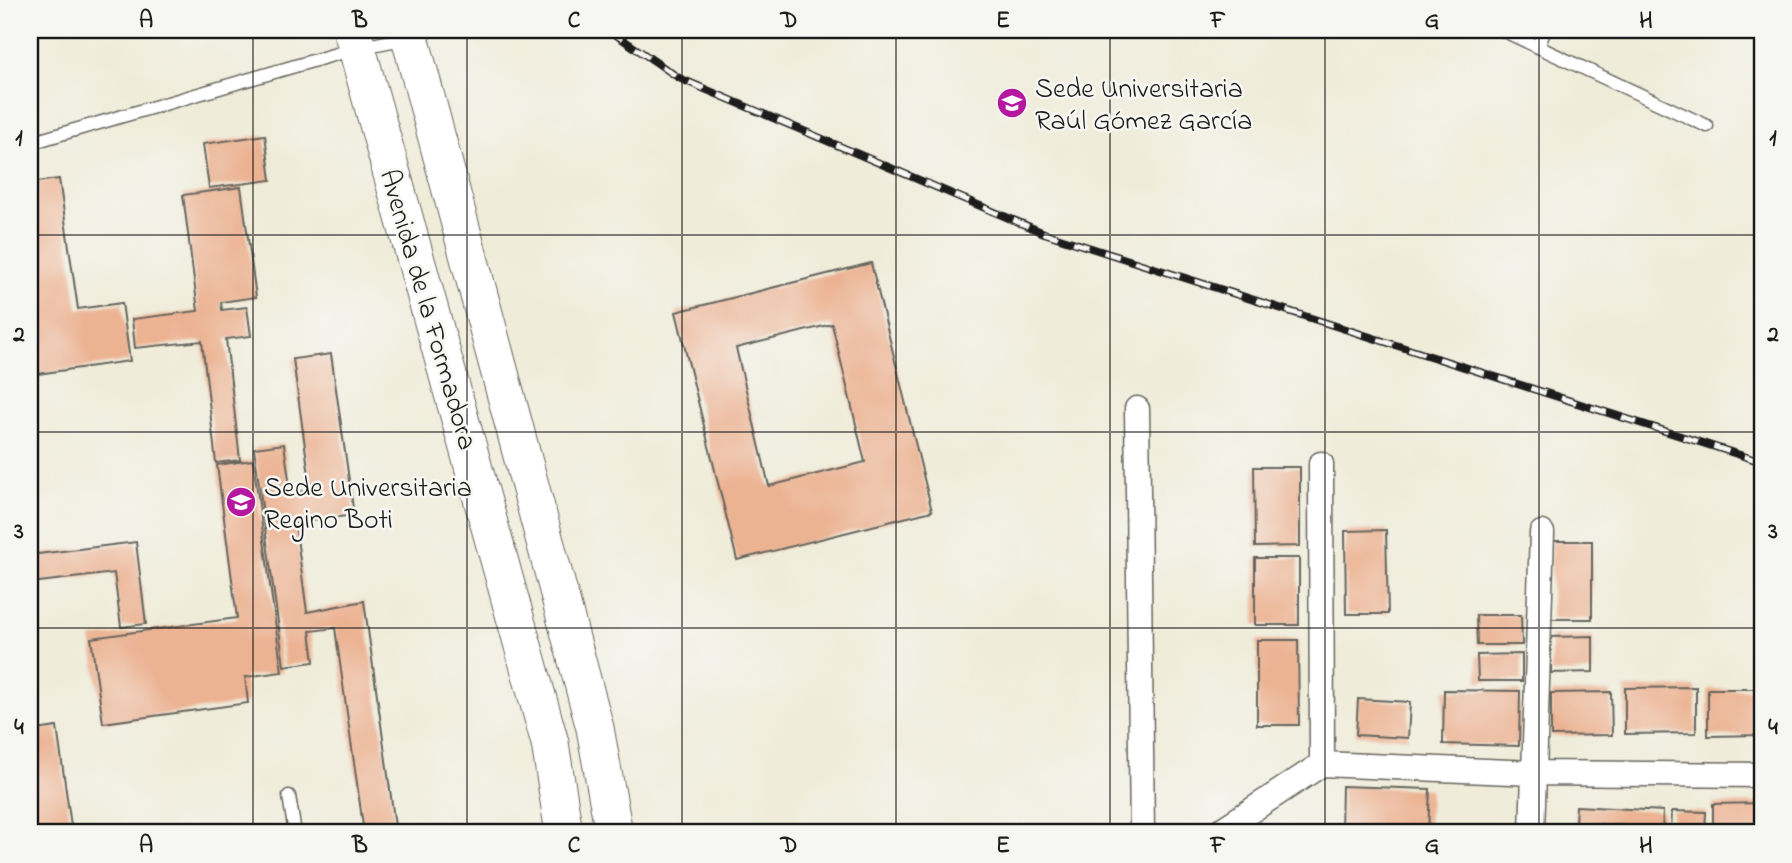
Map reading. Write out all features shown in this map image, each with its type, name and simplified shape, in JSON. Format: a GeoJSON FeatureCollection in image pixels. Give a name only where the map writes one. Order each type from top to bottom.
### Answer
{"type":"FeatureCollection","features":[{"type":"Feature","properties":{"kind":"main road","name":"Avenida de la Formadora"},"geometry":{"type":"LineString","coordinates":[[410,34],[595,728],[614,833]]}},
{"type":"Feature","properties":{"kind":"main road","name":"Avenida de la Formadora"},"geometry":{"type":"LineString","coordinates":[[355,39],[550,743],[564,833]]}},
{"type":"Feature","properties":{"kind":"street"},"geometry":{"type":"LineString","coordinates":[[1137,409],[1142,833]]}},
{"type":"Feature","properties":{"kind":"street"},"geometry":{"type":"LineString","coordinates":[[1321,464],[1322,764]]}},
{"type":"Feature","properties":{"kind":"street"},"geometry":{"type":"LineString","coordinates":[[1532,833],[1542,533]]}},
{"type":"Feature","properties":{"kind":"street"},"geometry":{"type":"LineString","coordinates":[[1217,833],[1322,764],[1534,773],[1762,775]]}},
{"type":"Feature","properties":{"kind":"lane"},"geometry":{"type":"LineString","coordinates":[[1502,30],[1707,126]]}},
{"type":"Feature","properties":{"kind":"lane"},"geometry":{"type":"LineString","coordinates":[[1538,47],[1545,30]]}},
{"type":"Feature","properties":{"kind":"lane"},"geometry":{"type":"LineString","coordinates":[[30,143],[355,39],[410,34]]}},
{"type":"Feature","properties":{"kind":"lane"},"geometry":{"type":"LineString","coordinates":[[289,796],[295,833]]}},
{"type":"Feature","properties":{"kind":"building"},"geometry":{"type":"Polygon","coordinates":[[[265,135],[271,180],[209,188],[203,144],[265,135]]]}},
{"type":"Feature","properties":{"kind":"building"},"geometry":{"type":"Polygon","coordinates":[[[59,179],[78,309],[122,303],[130,361],[30,375],[30,316],[38,315],[30,255],[30,183],[59,179]]]}},
{"type":"Feature","properties":{"kind":"building"},"geometry":{"type":"Polygon","coordinates":[[[241,187],[256,297],[221,302],[222,310],[247,307],[251,336],[226,339],[240,460],[216,463],[202,341],[135,348],[132,319],[198,311],[183,195],[241,187]]]}},
{"type":"Feature","properties":{"kind":"building"},"geometry":{"type":"Polygon","coordinates":[[[871,263],[932,511],[737,560],[676,312],[871,263]],[[832,324],[736,348],[769,486],[865,462],[832,324]]]}},
{"type":"Feature","properties":{"kind":"building"},"geometry":{"type":"Polygon","coordinates":[[[331,354],[354,515],[295,523],[307,612],[364,601],[396,833],[364,833],[335,628],[310,631],[314,662],[284,666],[254,448],[284,444],[291,493],[311,490],[293,359],[331,354]]]}},
{"type":"Feature","properties":{"kind":"building"},"geometry":{"type":"Polygon","coordinates":[[[253,460],[282,672],[245,677],[248,703],[103,723],[91,638],[237,618],[217,465],[253,460]]]}},
{"type":"Feature","properties":{"kind":"building"},"geometry":{"type":"Polygon","coordinates":[[[1254,467],[1300,467],[1300,546],[1255,547],[1254,467]]]}},
{"type":"Feature","properties":{"kind":"building"},"geometry":{"type":"Polygon","coordinates":[[[1386,530],[1388,614],[1346,614],[1345,531],[1386,530]]]}},
{"type":"Feature","properties":{"kind":"building"},"geometry":{"type":"Polygon","coordinates":[[[1551,541],[1592,541],[1592,619],[1551,619],[1551,541]]]}},
{"type":"Feature","properties":{"kind":"building"},"geometry":{"type":"Polygon","coordinates":[[[136,542],[146,624],[121,627],[114,573],[30,583],[30,555],[136,542]]]}},
{"type":"Feature","properties":{"kind":"building"},"geometry":{"type":"Polygon","coordinates":[[[1255,558],[1299,558],[1299,625],[1255,625],[1255,558]]]}},
{"type":"Feature","properties":{"kind":"building"},"geometry":{"type":"Polygon","coordinates":[[[1476,615],[1521,615],[1522,645],[1477,645],[1476,615]]]}},
{"type":"Feature","properties":{"kind":"building"},"geometry":{"type":"Polygon","coordinates":[[[1593,636],[1593,672],[1551,673],[1551,637],[1593,636]]]}},
{"type":"Feature","properties":{"kind":"building"},"geometry":{"type":"Polygon","coordinates":[[[1257,640],[1298,640],[1299,725],[1257,725],[1257,640]]]}},
{"type":"Feature","properties":{"kind":"building"},"geometry":{"type":"Polygon","coordinates":[[[1522,654],[1522,681],[1478,681],[1477,655],[1522,654]]]}},
{"type":"Feature","properties":{"kind":"building"},"geometry":{"type":"Polygon","coordinates":[[[1696,687],[1696,733],[1625,734],[1625,688],[1696,687]]]}},
{"type":"Feature","properties":{"kind":"building"},"geometry":{"type":"Polygon","coordinates":[[[1708,689],[1762,689],[1762,735],[1708,736],[1708,689]]]}},
{"type":"Feature","properties":{"kind":"building"},"geometry":{"type":"Polygon","coordinates":[[[1444,690],[1520,691],[1519,746],[1443,744],[1444,690]]]}},
{"type":"Feature","properties":{"kind":"building"},"geometry":{"type":"Polygon","coordinates":[[[1611,692],[1612,735],[1551,736],[1551,693],[1611,692]]]}},
{"type":"Feature","properties":{"kind":"building"},"geometry":{"type":"Polygon","coordinates":[[[1358,699],[1410,702],[1408,738],[1356,735],[1358,699]]]}},
{"type":"Feature","properties":{"kind":"building"},"geometry":{"type":"Polygon","coordinates":[[[57,727],[72,833],[30,833],[30,731],[57,727]]]}},
{"type":"Feature","properties":{"kind":"building"},"geometry":{"type":"Polygon","coordinates":[[[1342,786],[1430,789],[1428,833],[1341,833],[1342,786]]]}},
{"type":"Feature","properties":{"kind":"building"},"geometry":{"type":"Polygon","coordinates":[[[1762,803],[1762,833],[1713,833],[1713,804],[1762,803]]]}},
{"type":"Feature","properties":{"kind":"building"},"geometry":{"type":"Polygon","coordinates":[[[1576,806],[1663,811],[1662,833],[1633,833],[1633,826],[1575,823],[1576,806]]]}},
{"type":"Feature","properties":{"kind":"building"},"geometry":{"type":"Polygon","coordinates":[[[1672,811],[1706,812],[1705,833],[1671,833],[1672,811]]]}},
{"type":"Feature","properties":{"kind":"railway"},"geometry":{"type":"LineString","coordinates":[[609,30],[679,78],[1044,233],[1762,462]]}},
{"type":"Feature","properties":{"kind":"place","name":"Sede Universitaria Raúl Gómez García"},"geometry":{"type":"Point","coordinates":[1012,103]}},
{"type":"Feature","properties":{"kind":"place","name":"Sede Universitaria Regino Boti"},"geometry":{"type":"Point","coordinates":[241,502]}}]}
